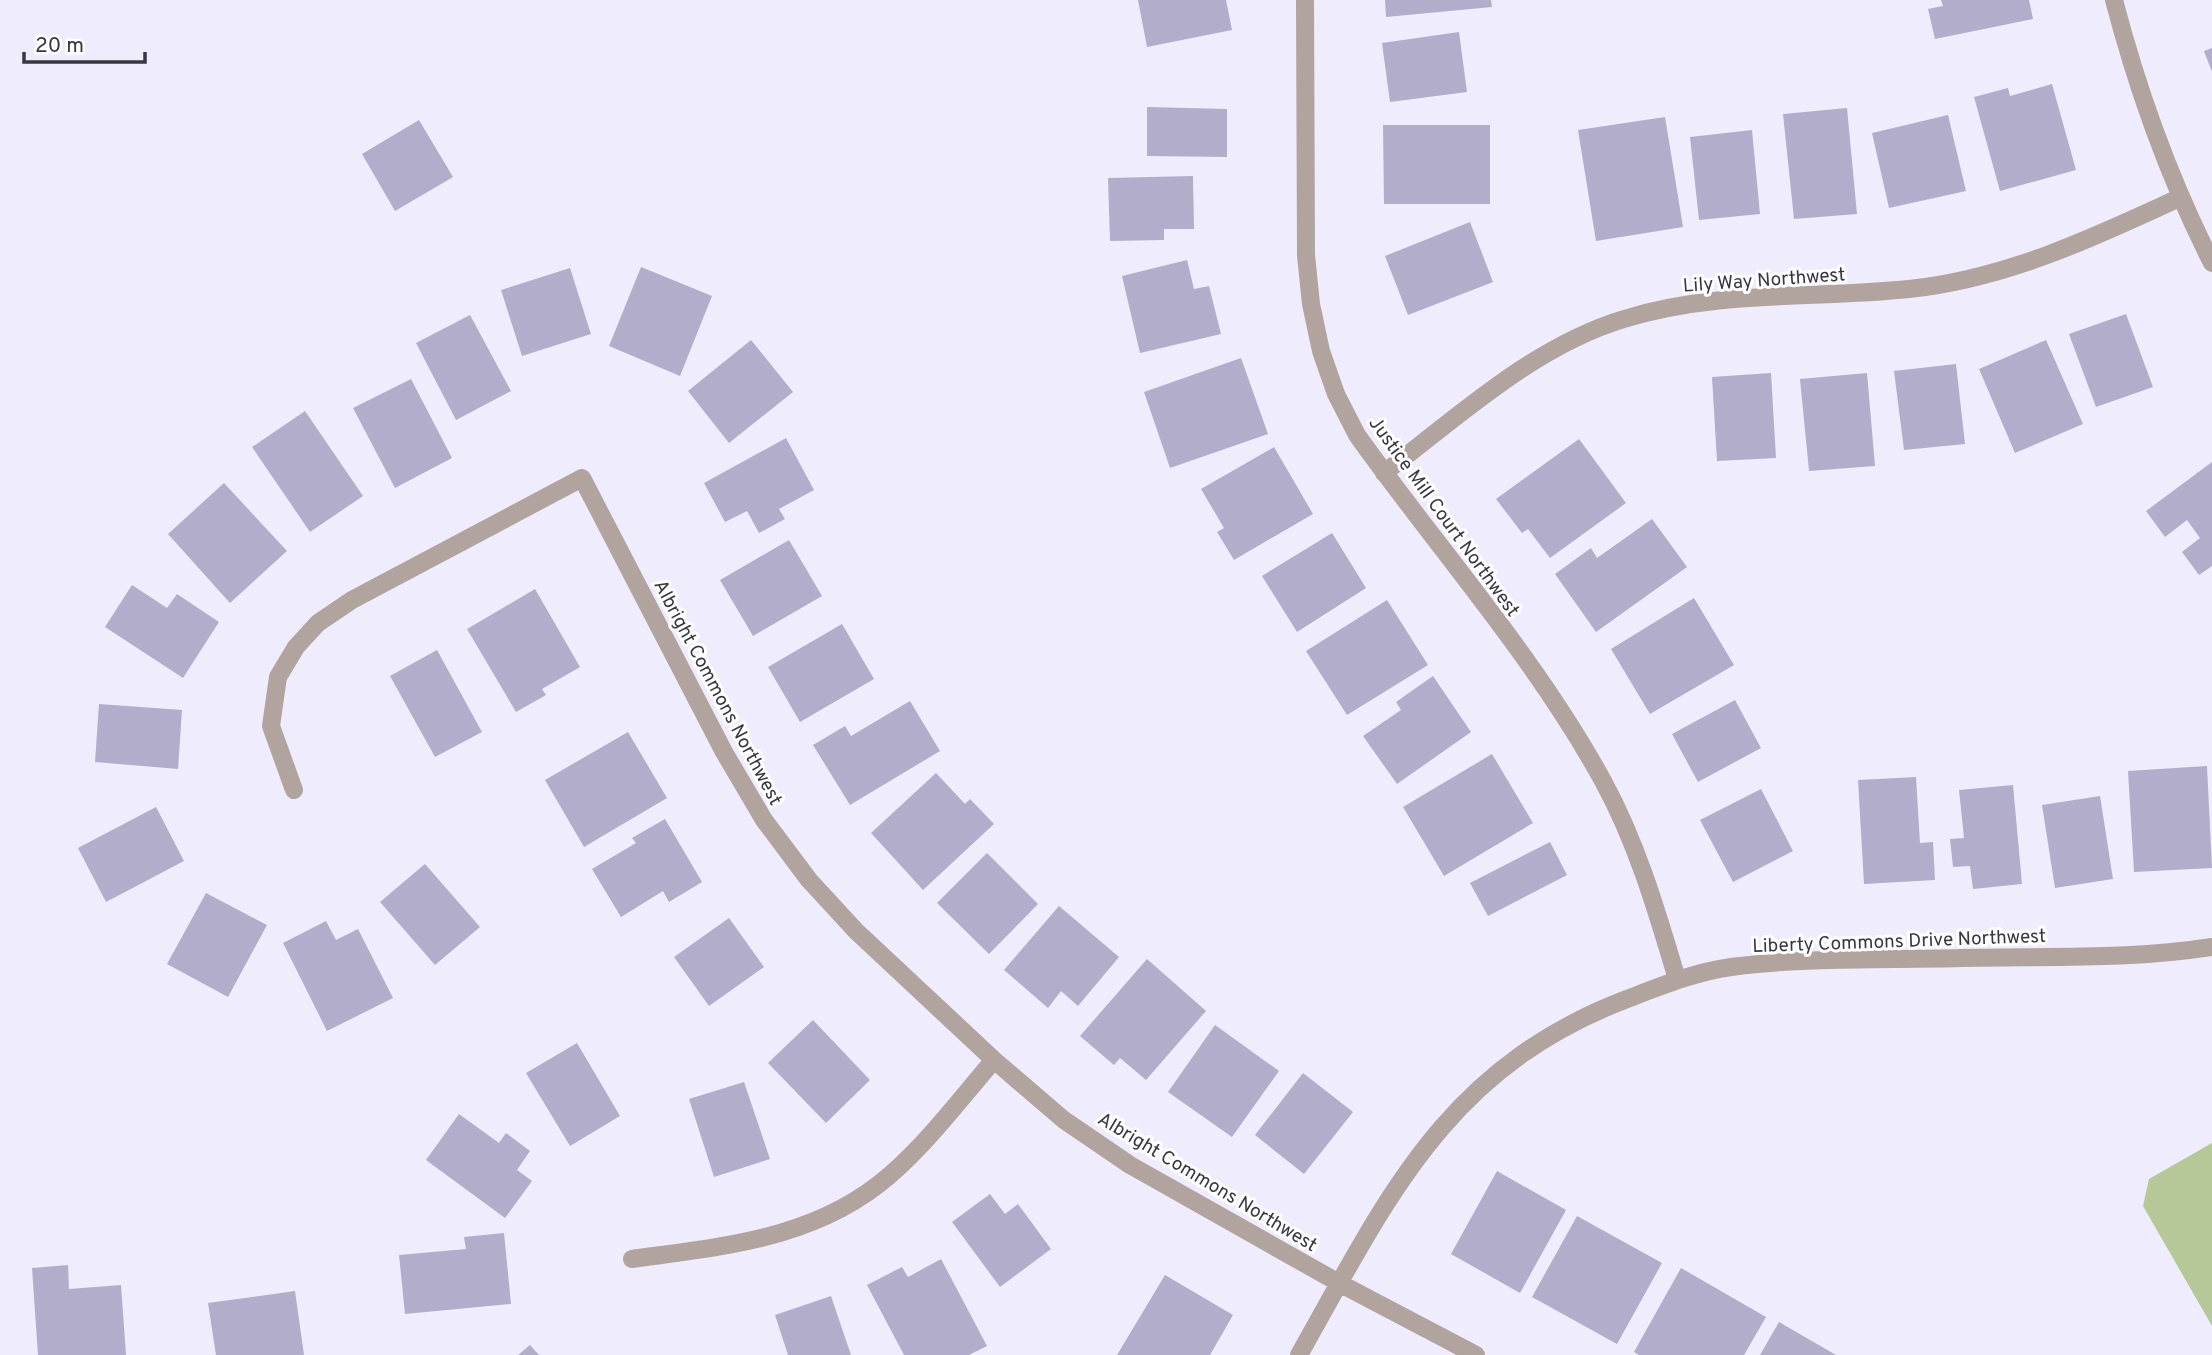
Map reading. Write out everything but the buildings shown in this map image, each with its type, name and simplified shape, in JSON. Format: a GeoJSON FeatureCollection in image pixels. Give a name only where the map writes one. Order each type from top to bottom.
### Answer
{"type":"FeatureCollection","features":[{"type":"Feature","properties":{"kind":"street","name":"Justice Mill Court Northwest"},"geometry":{"type":"LineString","coordinates":[[1305,0],[1306,255],[1311,304],[1321,351],[1336,394],[1357,435],[1523,655],[1567,718],[1598,772],[1651,892],[1676,979]]}},
{"type":"Feature","properties":{"kind":"street"},"geometry":{"type":"LineString","coordinates":[[2114,0],[2148,116],[2179,198],[2212,263]]}},
{"type":"Feature","properties":{"kind":"street","name":"Lily Way Northwest"},"geometry":{"type":"LineString","coordinates":[[1384,472],[1545,355],[1584,334],[1624,319],[1721,299],[1889,291],[1955,282],[2002,271],[2053,254],[2179,198]]}},
{"type":"Feature","properties":{"kind":"street","name":"Albright Commons Northwest"},"geometry":{"type":"LineString","coordinates":[[294,790],[271,726],[278,677],[296,647],[318,623],[352,600],[582,478],[724,752],[764,820],[809,880],[856,931],[994,1060],[1064,1119],[1130,1165],[1339,1283],[1476,1355]]}},
{"type":"Feature","properties":{"kind":"street","name":"Liberty Commons Drive Northwest"},"geometry":{"type":"LineString","coordinates":[[1299,1355],[1395,1184],[1431,1138],[1491,1077],[1564,1027],[1676,979],[1730,967],[1794,962],[2141,954],[2212,947]]}},
{"type":"Feature","properties":{"kind":"street"},"geometry":{"type":"LineString","coordinates":[[632,1259],[746,1244],[826,1218],[891,1174],[994,1060]]}},
{"type":"Feature","properties":{"kind":"green space"},"geometry":{"type":"Polygon","coordinates":[[[2212,1143],[2212,1326],[2143,1206],[2149,1179],[2212,1143]]]}}]}
